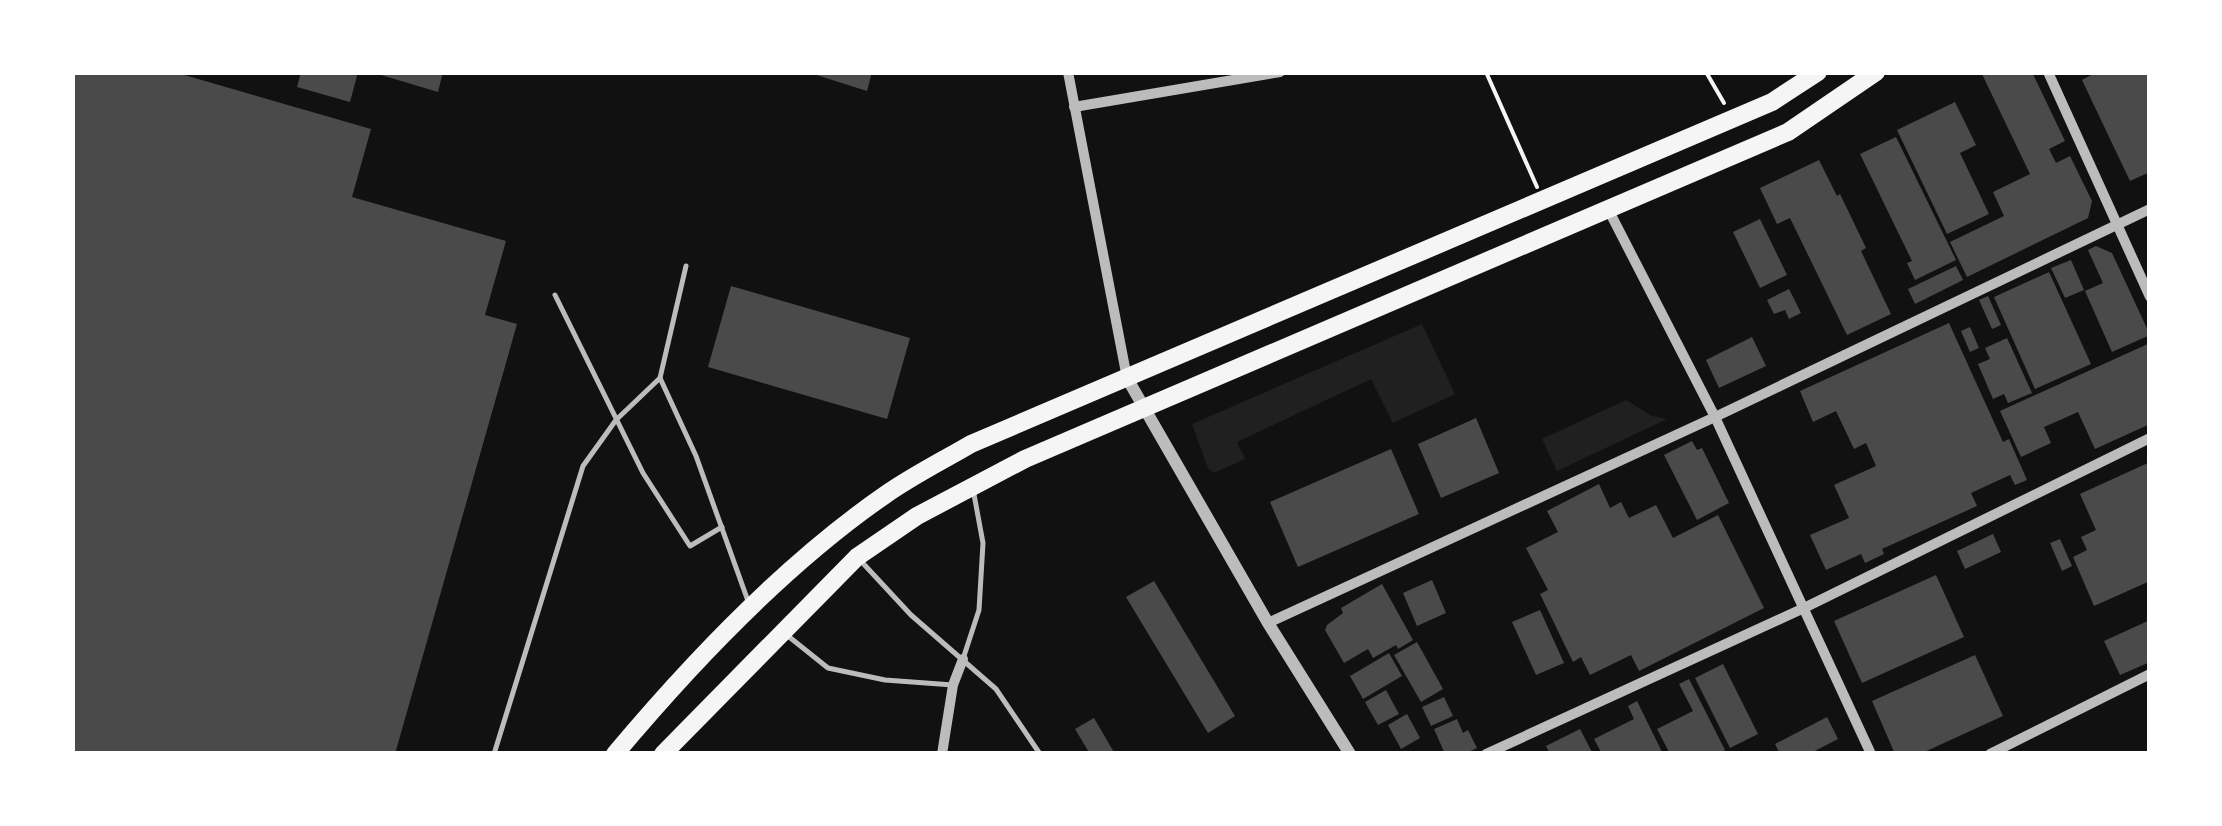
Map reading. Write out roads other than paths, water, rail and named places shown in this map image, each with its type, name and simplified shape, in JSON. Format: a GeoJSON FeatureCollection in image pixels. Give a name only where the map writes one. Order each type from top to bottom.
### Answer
{"type":"FeatureCollection","features":[{"type":"Feature","properties":{"kind":"main road"},"geometry":{"type":"LineString","coordinates":[[614,754],[699,659],[837,531],[887,494],[971,444],[1772,102],[1818,72]]}},
{"type":"Feature","properties":{"kind":"main road"},"geometry":{"type":"LineString","coordinates":[[663,754],[857,557],[917,516],[1026,459],[1788,132],[1876,72]]}},
{"type":"Feature","properties":{"kind":"street"},"geometry":{"type":"LineString","coordinates":[[1068,72],[1127,378],[1348,753]]}},
{"type":"Feature","properties":{"kind":"street"},"geometry":{"type":"LineString","coordinates":[[1074,107],[1280,72]]}},
{"type":"Feature","properties":{"kind":"street"},"geometry":{"type":"LineString","coordinates":[[2048,72],[2150,297]]}},
{"type":"Feature","properties":{"kind":"street"},"geometry":{"type":"LineString","coordinates":[[1268,623],[1715,417],[2150,209]]}},
{"type":"Feature","properties":{"kind":"street"},"geometry":{"type":"LineString","coordinates":[[1608,210],[1715,417],[1871,754]]}},
{"type":"Feature","properties":{"kind":"street"},"geometry":{"type":"LineString","coordinates":[[1486,754],[1804,608],[2150,438]]}},
{"type":"Feature","properties":{"kind":"street"},"geometry":{"type":"LineString","coordinates":[[942,754],[953,685],[963,659]]}},
{"type":"Feature","properties":{"kind":"street"},"geometry":{"type":"LineString","coordinates":[[1990,754],[2150,674]]}},
{"type":"Feature","properties":{"kind":"lane"},"geometry":{"type":"LineString","coordinates":[[494,754],[583,466],[616,420],[660,378],[686,266]]}},
{"type":"Feature","properties":{"kind":"lane"},"geometry":{"type":"LineString","coordinates":[[555,296],[643,472],[690,546],[722,527]]}},
{"type":"Feature","properties":{"kind":"lane"},"geometry":{"type":"LineString","coordinates":[[660,378],[696,456],[751,609]]}},
{"type":"Feature","properties":{"kind":"lane"},"geometry":{"type":"LineString","coordinates":[[963,659],[979,610],[983,543],[972,486]]}},
{"type":"Feature","properties":{"kind":"lane"},"geometry":{"type":"LineString","coordinates":[[857,557],[911,615],[996,689],[1040,754]]}},
{"type":"Feature","properties":{"kind":"lane"},"geometry":{"type":"LineString","coordinates":[[782,631],[828,668],[885,680],[953,685]]}}]}
